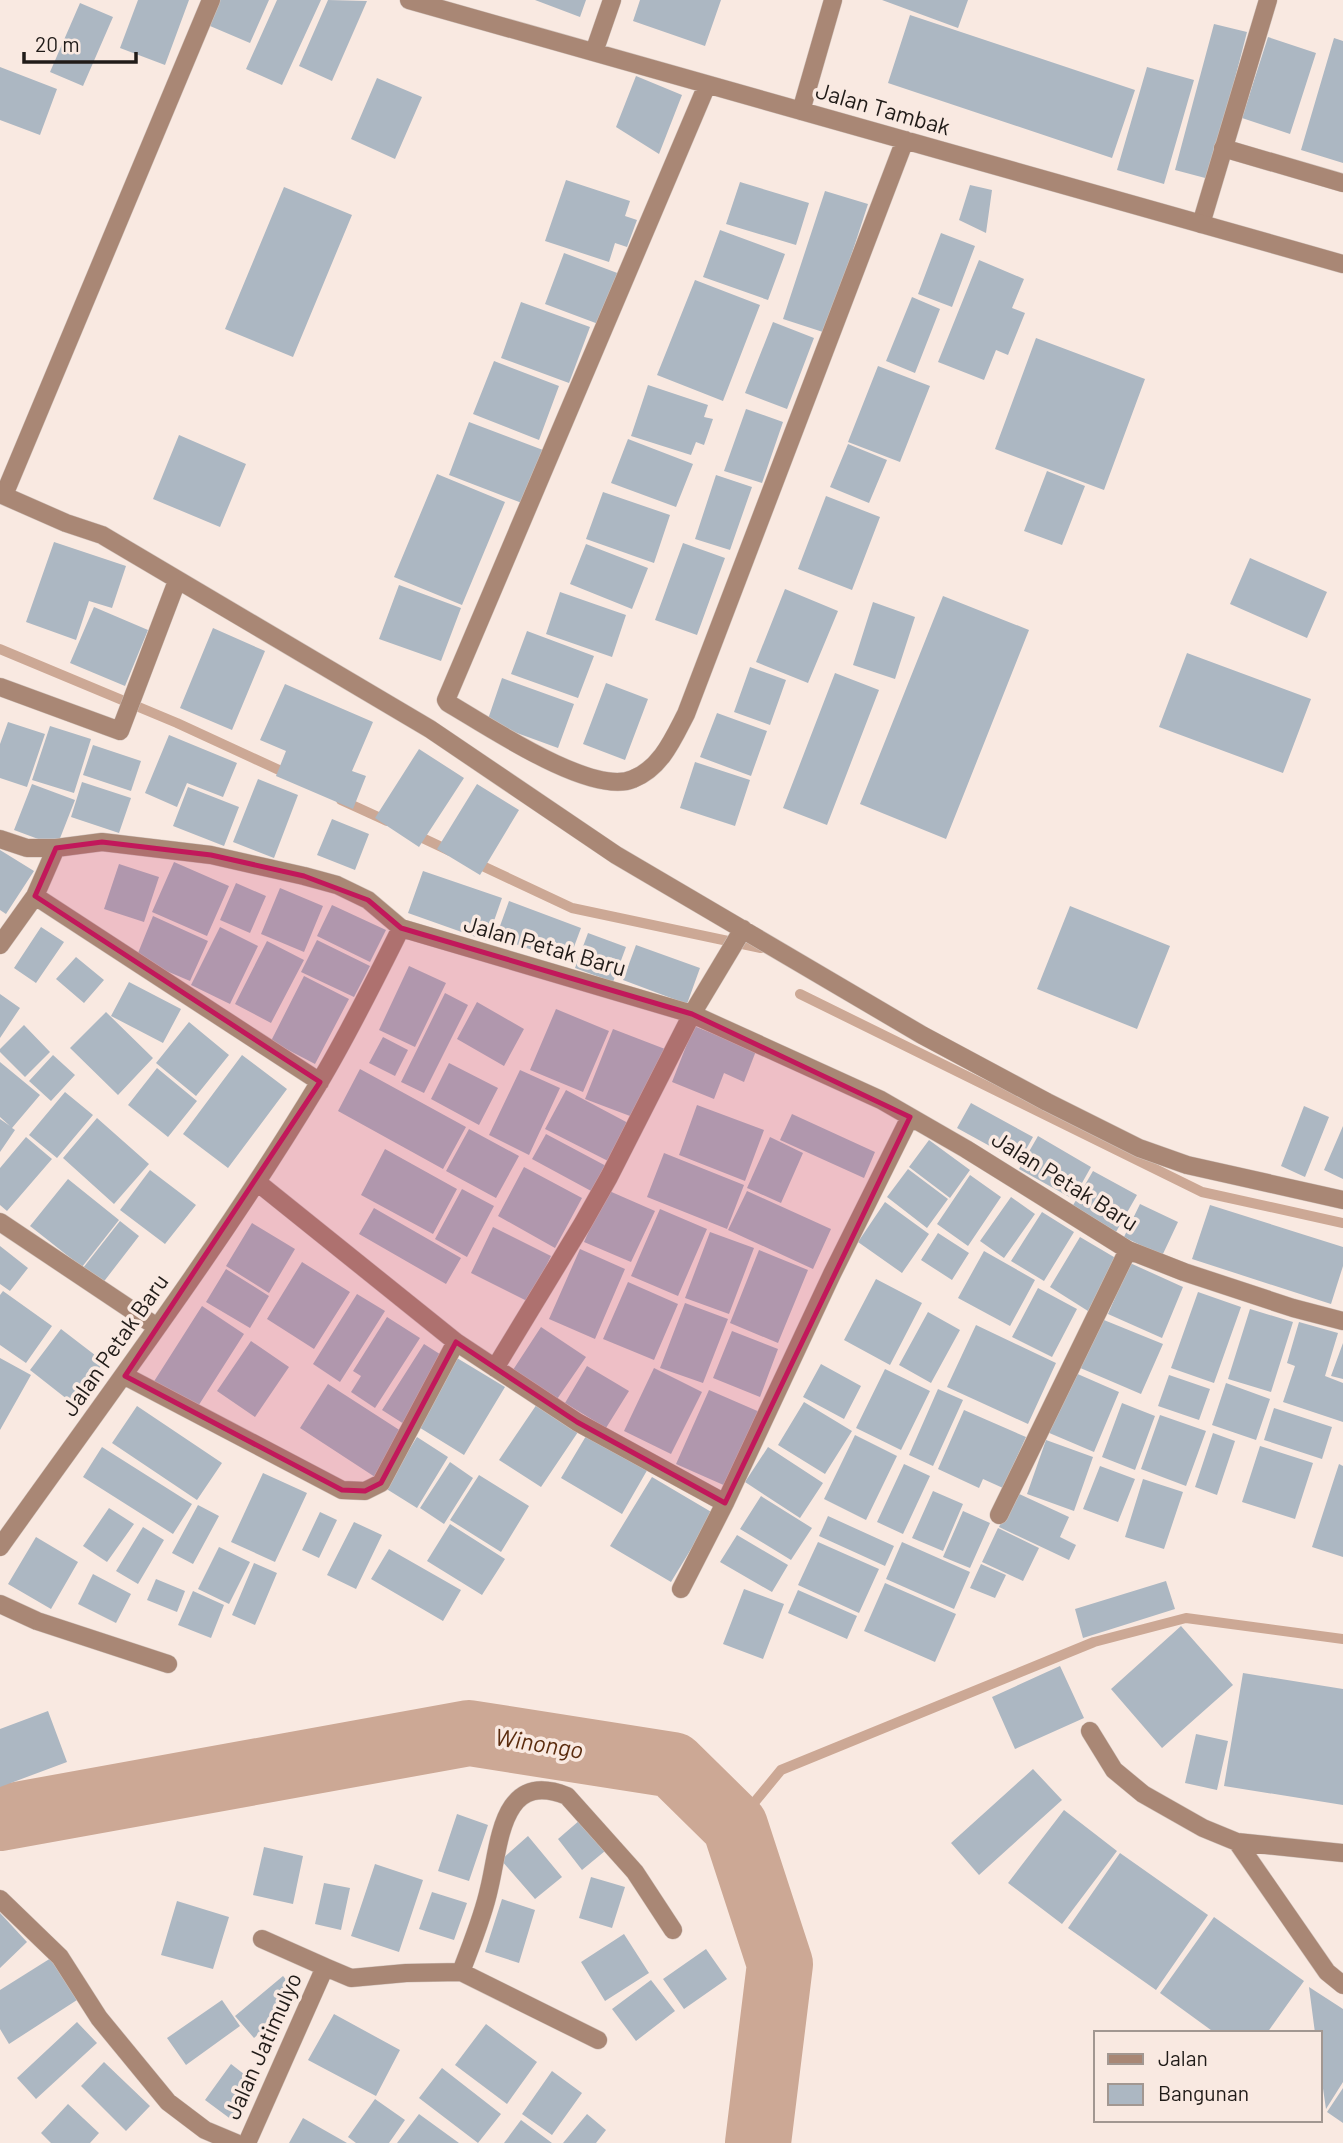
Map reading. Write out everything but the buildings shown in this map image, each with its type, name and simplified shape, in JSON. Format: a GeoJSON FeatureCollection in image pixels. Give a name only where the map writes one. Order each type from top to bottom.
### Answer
{"type":"FeatureCollection","features":[{"type":"Feature","properties":{"kind":"street"},"geometry":{"type":"LineString","coordinates":[[211,0],[2,494],[66,523],[102,535],[430,729],[616,855],[922,1035],[1047,1102],[1139,1148],[1187,1165],[1343,1200]]}},
{"type":"Feature","properties":{"kind":"street","name":"Jalan Tambak"},"geometry":{"type":"LineString","coordinates":[[409,0],[1343,264]]}},
{"type":"Feature","properties":{"kind":"street"},"geometry":{"type":"LineString","coordinates":[[594,52],[612,0]]}},
{"type":"Feature","properties":{"kind":"street"},"geometry":{"type":"LineString","coordinates":[[801,111],[833,0]]}},
{"type":"Feature","properties":{"kind":"street"},"geometry":{"type":"LineString","coordinates":[[1201,224],[1268,0]]}},
{"type":"Feature","properties":{"kind":"street"},"geometry":{"type":"LineString","coordinates":[[707,85],[446,700],[560,767],[603,781],[631,781],[655,766],[686,714],[905,140]]}},
{"type":"Feature","properties":{"kind":"street"},"geometry":{"type":"LineString","coordinates":[[1223,148],[1343,183]]}},
{"type":"Feature","properties":{"kind":"street"},"geometry":{"type":"LineString","coordinates":[[0,687],[120,732],[177,581]]}},
{"type":"Feature","properties":{"kind":"street"},"geometry":{"type":"LineString","coordinates":[[0,839],[27,848],[56,848],[102,842],[211,855],[337,885],[368,900],[401,928]]}},
{"type":"Feature","properties":{"kind":"street"},"geometry":{"type":"LineString","coordinates":[[0,945],[35,896],[56,848]]}},
{"type":"Feature","properties":{"kind":"street"},"geometry":{"type":"LineString","coordinates":[[35,896],[320,1082]]}},
{"type":"Feature","properties":{"kind":"street","name":"Jalan Petak Baru"},"geometry":{"type":"LineString","coordinates":[[0,1547],[125,1376],[257,1182],[320,1082],[401,928],[692,1014],[881,1100],[966,1149],[1128,1250],[1184,1272],[1293,1308],[1343,1321]]}},
{"type":"Feature","properties":{"kind":"street"},"geometry":{"type":"LineString","coordinates":[[495,1368],[609,1177],[692,1014],[743,929]]}},
{"type":"Feature","properties":{"kind":"street"},"geometry":{"type":"LineString","coordinates":[[681,1589],[910,1117]]}},
{"type":"Feature","properties":{"kind":"street"},"geometry":{"type":"LineString","coordinates":[[257,1182],[456,1342],[577,1423],[725,1503]]}},
{"type":"Feature","properties":{"kind":"street"},"geometry":{"type":"LineString","coordinates":[[0,1223],[157,1327]]}},
{"type":"Feature","properties":{"kind":"street"},"geometry":{"type":"LineString","coordinates":[[999,1514],[1128,1250]]}},
{"type":"Feature","properties":{"kind":"street"},"geometry":{"type":"LineString","coordinates":[[125,1376],[342,1490],[365,1491],[381,1483],[456,1342]]}},
{"type":"Feature","properties":{"kind":"street"},"geometry":{"type":"LineString","coordinates":[[0,1604],[37,1621],[168,1664]]}},
{"type":"Feature","properties":{"kind":"street"},"geometry":{"type":"LineString","coordinates":[[1090,1731],[1114,1770],[1143,1794],[1203,1828],[1237,1842],[1343,1853]]}},
{"type":"Feature","properties":{"kind":"street"},"geometry":{"type":"LineString","coordinates":[[461,1972],[489,1891],[499,1839],[509,1809],[520,1796],[534,1790],[552,1790],[567,1796],[635,1872],[673,1930]]}},
{"type":"Feature","properties":{"kind":"street"},"geometry":{"type":"LineString","coordinates":[[1237,1842],[1327,1972],[1343,1985]]}},
{"type":"Feature","properties":{"kind":"street"},"geometry":{"type":"LineString","coordinates":[[0,1899],[60,1957],[99,2018],[168,2102],[205,2130],[236,2143]]}},
{"type":"Feature","properties":{"kind":"street"},"geometry":{"type":"LineString","coordinates":[[261,1939],[325,1967]]}},
{"type":"Feature","properties":{"kind":"street","name":"Jalan Jatimulyo"},"geometry":{"type":"LineString","coordinates":[[247,2143],[325,1967],[351,1978],[461,1972],[598,2040]]}},
{"type":"Feature","properties":{"kind":"highlighted area"},"geometry":{"type":"Polygon","coordinates":[[[102,842],[211,855],[304,876],[368,900],[401,928],[692,1014],[910,1117],[725,1503],[577,1422],[456,1342],[381,1483],[365,1491],[342,1490],[125,1376],[320,1082],[35,896],[56,848],[102,842]]]}},
{"type":"Feature","properties":{"kind":"waterway"},"geometry":{"type":"LineString","coordinates":[[0,649],[177,723],[292,776]]}},
{"type":"Feature","properties":{"kind":"waterway"},"geometry":{"type":"LineString","coordinates":[[341,800],[387,821]]}},
{"type":"Feature","properties":{"kind":"waterway"},"geometry":{"type":"LineString","coordinates":[[414,834],[450,851]]}},
{"type":"Feature","properties":{"kind":"waterway"},"geometry":{"type":"LineString","coordinates":[[474,862],[572,908],[761,948]]}},
{"type":"Feature","properties":{"kind":"waterway"},"geometry":{"type":"LineString","coordinates":[[800,994],[1202,1192],[1343,1223]]}},
{"type":"Feature","properties":{"kind":"waterway"},"geometry":{"type":"LineString","coordinates":[[735,1826],[781,1770],[1094,1642],[1186,1618],[1343,1639]]}},
{"type":"Feature","properties":{"kind":"waterway","name":"Winongo"},"geometry":{"type":"LineString","coordinates":[[0,1818],[469,1733],[673,1765],[735,1826],[780,1964],[758,2143]]}}]}
